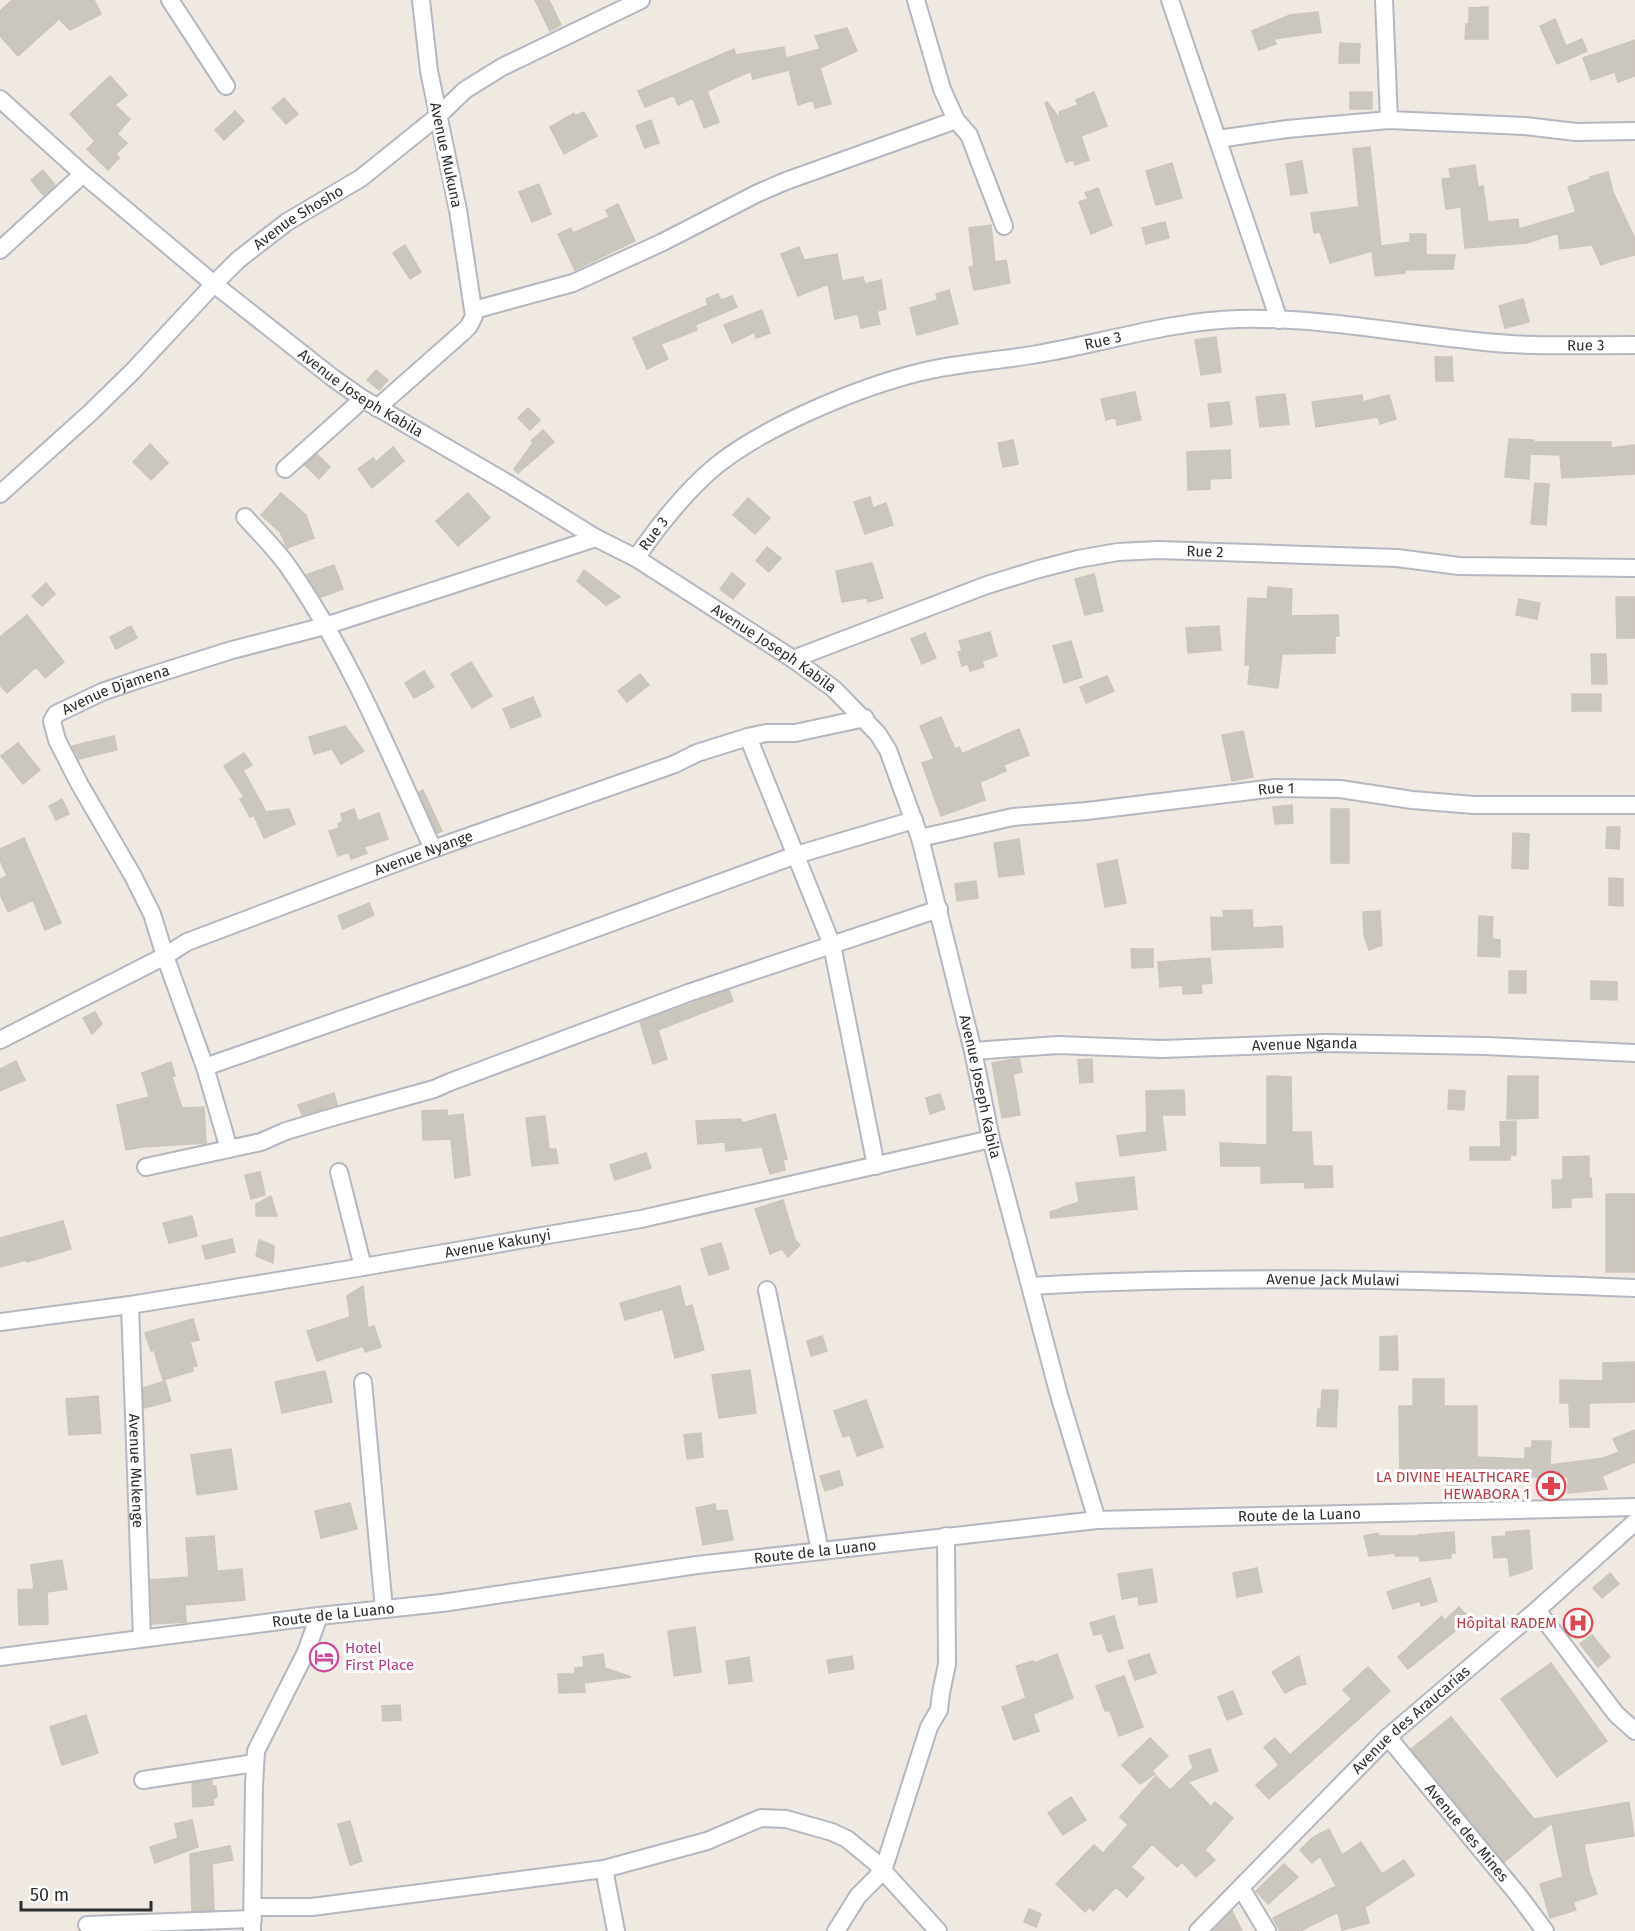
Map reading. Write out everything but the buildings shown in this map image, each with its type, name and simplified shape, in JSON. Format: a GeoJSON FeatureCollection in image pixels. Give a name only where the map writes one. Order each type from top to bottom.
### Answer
{"type":"FeatureCollection","features":[{"type":"Feature","properties":{"kind":"street"},"geometry":{"type":"LineString","coordinates":[[170,0],[226,86]]}},
{"type":"Feature","properties":{"kind":"street","name":"Avenue Mukuna"},"geometry":{"type":"LineString","coordinates":[[421,0],[429,71],[458,210],[474,310]]}},
{"type":"Feature","properties":{"kind":"street","name":"Avenue Shosho"},"geometry":{"type":"LineString","coordinates":[[0,494],[116,388],[238,260],[287,222],[361,178],[438,116],[465,90],[502,67],[641,0]]}},
{"type":"Feature","properties":{"kind":"street"},"geometry":{"type":"LineString","coordinates":[[916,0],[942,89],[956,120],[969,135],[1004,226]]}},
{"type":"Feature","properties":{"kind":"street"},"geometry":{"type":"LineString","coordinates":[[1170,0],[1279,320]]}},
{"type":"Feature","properties":{"kind":"street"},"geometry":{"type":"LineString","coordinates":[[1384,0],[1389,120]]}},
{"type":"Feature","properties":{"kind":"street","name":"Avenue Joseph Kabila"},"geometry":{"type":"LineString","coordinates":[[0,99],[82,174],[214,284],[333,378],[370,404],[509,484],[596,538],[636,558],[793,659],[834,689],[865,718],[878,734],[888,750],[921,838],[973,1051],[991,1139],[1072,1438],[1097,1520]]}},
{"type":"Feature","properties":{"kind":"street"},"geometry":{"type":"LineString","coordinates":[[285,469],[470,326],[474,310],[573,284],[663,243],[758,193],[786,181],[956,120]]}},
{"type":"Feature","properties":{"kind":"street"},"geometry":{"type":"LineString","coordinates":[[1218,140],[1287,129],[1389,120],[1524,126],[1576,132],[1635,131]]}},
{"type":"Feature","properties":{"kind":"street"},"geometry":{"type":"LineString","coordinates":[[0,250],[82,174]]}},
{"type":"Feature","properties":{"kind":"street","name":"Rue 3"},"geometry":{"type":"LineString","coordinates":[[636,558],[671,512],[717,466],[766,434],[844,397],[921,372],[1032,355],[1114,337],[1206,321],[1238,319],[1279,320],[1506,344],[1635,345]]}},
{"type":"Feature","properties":{"kind":"street"},"geometry":{"type":"LineString","coordinates":[[245,517],[286,564],[325,626],[383,738],[433,849]]}},
{"type":"Feature","properties":{"kind":"street","name":"Avenue Djamena"},"geometry":{"type":"LineString","coordinates":[[229,1149],[205,1067],[152,914],[134,876],[80,785],[57,740],[52,721],[56,714],[68,707],[140,679],[232,650],[325,626],[596,538]]}},
{"type":"Feature","properties":{"kind":"street","name":"Rue 2"},"geometry":{"type":"LineString","coordinates":[[793,659],[987,585],[1078,559],[1118,552],[1168,550],[1397,558],[1460,566],[1635,568]]}},
{"type":"Feature","properties":{"kind":"street","name":"Avenue Nyange"},"geometry":{"type":"LineString","coordinates":[[0,1040],[165,956],[187,942],[226,926],[433,849],[675,764],[698,753],[748,737],[795,733],[865,718]]}},
{"type":"Feature","properties":{"kind":"street"},"geometry":{"type":"LineString","coordinates":[[748,737],[832,945],[876,1166]]}},
{"type":"Feature","properties":{"kind":"street","name":"Rue 1"},"geometry":{"type":"LineString","coordinates":[[921,838],[1013,817],[1097,810],[1275,788],[1340,789],[1412,800],[1474,805],[1635,805]]}},
{"type":"Feature","properties":{"kind":"street"},"geometry":{"type":"LineString","coordinates":[[205,1067],[468,975],[796,855],[914,820]]}},
{"type":"Feature","properties":{"kind":"street"},"geometry":{"type":"LineString","coordinates":[[146,1167],[261,1142],[286,1131],[434,1089],[678,997],[939,909]]}},
{"type":"Feature","properties":{"kind":"street","name":"Avenue Nganda"},"geometry":{"type":"LineString","coordinates":[[973,1051],[1058,1045],[1162,1048],[1325,1043],[1486,1046],[1635,1053]]}},
{"type":"Feature","properties":{"kind":"street","name":"Avenue Kakunyi"},"geometry":{"type":"LineString","coordinates":[[0,1322],[130,1305],[641,1219],[991,1139]]}},
{"type":"Feature","properties":{"kind":"street"},"geometry":{"type":"LineString","coordinates":[[339,1172],[363,1267]]}},
{"type":"Feature","properties":{"kind":"street","name":"Avenue Jack Mulawi"},"geometry":{"type":"LineString","coordinates":[[1030,1286],[1100,1282],[1240,1280],[1481,1282],[1635,1288]]}},
{"type":"Feature","properties":{"kind":"street"},"geometry":{"type":"LineString","coordinates":[[767,1290],[820,1551]]}},
{"type":"Feature","properties":{"kind":"street","name":"Avenue Mukenge"},"geometry":{"type":"LineString","coordinates":[[130,1305],[142,1638]]}},
{"type":"Feature","properties":{"kind":"street"},"geometry":{"type":"LineString","coordinates":[[363,1382],[384,1609]]}},
{"type":"Feature","properties":{"kind":"street","name":"Route de la Luano"},"geometry":{"type":"LineString","coordinates":[[0,1657],[319,1616],[442,1603],[697,1565],[1097,1520],[1635,1507]]}},
{"type":"Feature","properties":{"kind":"street","name":"Avenue des Araucarias"},"geometry":{"type":"LineString","coordinates":[[1198,1931],[1388,1737],[1537,1610],[1635,1522]]}},
{"type":"Feature","properties":{"kind":"street"},"geometry":{"type":"LineString","coordinates":[[836,1931],[858,1896],[883,1871],[929,1727],[939,1710],[940,1693],[947,1664],[946,1536]]}},
{"type":"Feature","properties":{"kind":"street"},"geometry":{"type":"LineString","coordinates":[[1537,1610],[1616,1714],[1635,1731]]}},
{"type":"Feature","properties":{"kind":"street"},"geometry":{"type":"LineString","coordinates":[[253,1919],[256,1751],[306,1652],[319,1616]]}},
{"type":"Feature","properties":{"kind":"street","name":"Avenue des Mines"},"geometry":{"type":"LineString","coordinates":[[1388,1737],[1519,1896],[1545,1931]]}},
{"type":"Feature","properties":{"kind":"street"},"geometry":{"type":"LineString","coordinates":[[142,1780],[255,1764]]}},
{"type":"Feature","properties":{"kind":"street"},"geometry":{"type":"LineString","coordinates":[[87,1925],[253,1919],[312,1906],[604,1869],[707,1841],[761,1818],[786,1819],[832,1832],[856,1845],[938,1931]]}},
{"type":"Feature","properties":{"kind":"street"},"geometry":{"type":"LineString","coordinates":[[604,1869],[616,1931]]}},
{"type":"Feature","properties":{"kind":"street"},"geometry":{"type":"LineString","coordinates":[[1241,1888],[1267,1931]]}},
{"type":"Feature","properties":{"kind":"place","name":"LA DIVINE HEALTHCARE HEWABORA 1"},"geometry":{"type":"Point","coordinates":[1551,1486]}},
{"type":"Feature","properties":{"kind":"place","name":"Hôpital RADEM"},"geometry":{"type":"Point","coordinates":[1578,1623]}},
{"type":"Feature","properties":{"kind":"place","name":"Hotel First Place"},"geometry":{"type":"Point","coordinates":[324,1657]}}]}
